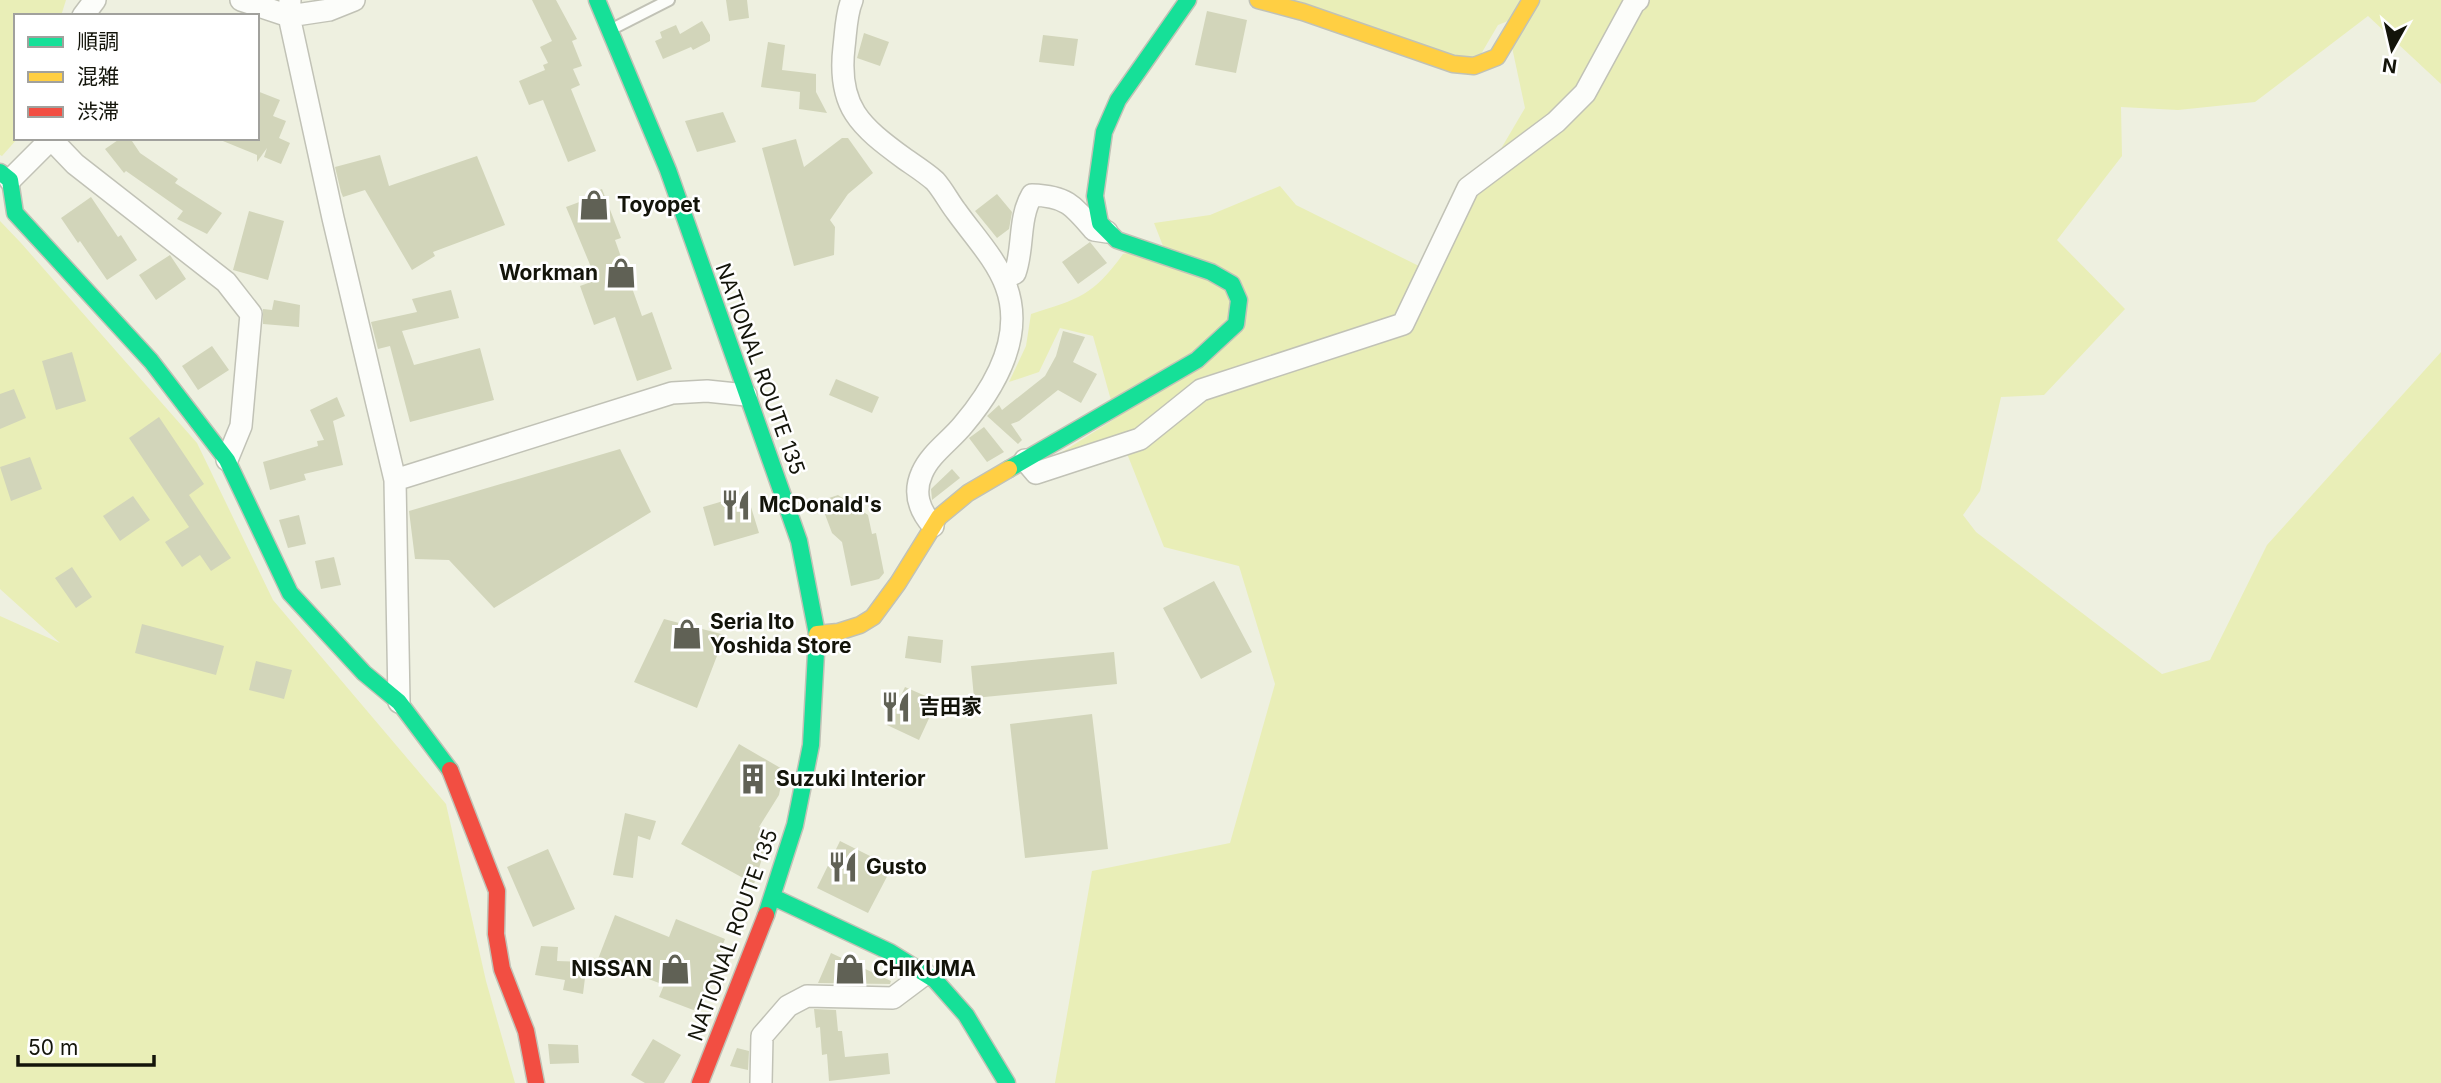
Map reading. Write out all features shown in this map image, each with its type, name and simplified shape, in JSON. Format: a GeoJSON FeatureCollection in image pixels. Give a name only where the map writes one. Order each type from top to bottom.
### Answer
{"type":"FeatureCollection","features":[{"type":"Feature","properties":{"kind":"main road","name":"NATIONAL ROUTE 135"},"geometry":{"type":"LineString","coordinates":[[597,0],[668,170],[799,541],[817,634],[811,745],[795,825],[773,897],[700,1083]]}},
{"type":"Feature","properties":{"kind":"main road"},"geometry":{"type":"LineString","coordinates":[[817,634],[838,632],[860,625],[873,617],[898,583],[939,517],[968,493],[1197,360],[1237,324],[1239,300],[1232,284],[1211,272],[1117,240],[1100,223],[1095,196],[1104,132],[1118,100],[1188,0]]}},
{"type":"Feature","properties":{"kind":"main road"},"geometry":{"type":"LineString","coordinates":[[1258,0],[1303,12],[1453,64],[1474,66],[1497,57],[1531,0]]}},
{"type":"Feature","properties":{"kind":"main road"},"geometry":{"type":"LineString","coordinates":[[5,176],[15,213],[151,361],[227,460],[290,593],[364,673],[399,702],[448,765],[497,891],[496,934],[502,969],[526,1031],[536,1083]]}},
{"type":"Feature","properties":{"kind":"main road"},"geometry":{"type":"LineString","coordinates":[[773,897],[890,952],[935,980],[966,1015],[1007,1083]]}},
{"type":"Feature","properties":{"kind":"street"},"geometry":{"type":"LineString","coordinates":[[241,0],[290,8],[329,9],[354,0]]}},
{"type":"Feature","properties":{"kind":"street"},"geometry":{"type":"LineString","coordinates":[[852,0],[843,54],[842,79],[855,117],[872,134],[936,182],[1003,279],[1013,310],[1007,355],[990,387],[963,425],[923,471],[918,500],[921,512],[933,526]]}},
{"type":"Feature","properties":{"kind":"street"},"geometry":{"type":"LineString","coordinates":[[1025,460],[1036,472],[1140,439],[1201,390],[1403,324],[1468,188],[1556,122],[1585,93],[1638,0]]}},
{"type":"Feature","properties":{"kind":"street"},"geometry":{"type":"LineString","coordinates":[[290,8],[333,218],[395,480],[399,702]]}},
{"type":"Feature","properties":{"kind":"street"},"geometry":{"type":"LineString","coordinates":[[5,176],[51,140]]}},
{"type":"Feature","properties":{"kind":"street"},"geometry":{"type":"LineString","coordinates":[[53,140],[75,164],[226,282],[251,314],[241,426],[227,460]]}},
{"type":"Feature","properties":{"kind":"street"},"geometry":{"type":"LineString","coordinates":[[1003,279],[1015,273],[1020,258],[1025,207],[1032,195],[1063,198],[1094,230],[1109,232]]}},
{"type":"Feature","properties":{"kind":"street"},"geometry":{"type":"LineString","coordinates":[[395,480],[672,394],[707,391],[746,396]]}},
{"type":"Feature","properties":{"kind":"street"},"geometry":{"type":"LineString","coordinates":[[761,1083],[762,1036],[788,1006],[807,996],[893,998],[925,974]]}},
{"type":"Feature","properties":{"kind":"lane"},"geometry":{"type":"LineString","coordinates":[[610,30],[670,0]]}},
{"type":"Feature","properties":{"kind":"green space"},"geometry":{"type":"Polygon","coordinates":[[[0,0],[66,0],[62,14],[14,14],[14,140],[16,140],[0,155],[0,0]]]}},
{"type":"Feature","properties":{"kind":"green space"},"geometry":{"type":"Polygon","coordinates":[[[1254,0],[1533,0],[1523,15],[1498,25],[1474,66],[1254,0]]]}},
{"type":"Feature","properties":{"kind":"green space"},"geometry":{"type":"Polygon","coordinates":[[[1535,0],[2441,0],[2441,84],[2368,16],[2255,102],[2178,110],[2121,107],[2122,156],[2057,240],[2125,309],[2044,395],[2001,397],[1980,491],[1963,515],[1976,532],[2162,674],[2210,660],[2267,545],[2441,352],[2441,1083],[1055,1083],[1092,871],[1230,843],[1275,684],[1239,566],[1164,547],[1124,446],[1056,456],[1116,418],[1093,336],[1060,328],[1039,372],[1009,382],[1026,346],[1031,314],[1083,294],[1103,279],[1123,254],[1163,246],[1154,223],[1210,215],[1280,186],[1296,205],[1429,271],[1525,108],[1510,38],[1535,0]]]}},
{"type":"Feature","properties":{"kind":"green space"},"geometry":{"type":"Polygon","coordinates":[[[0,221],[197,443],[273,600],[446,804],[486,981],[515,1083],[0,1083],[0,616],[60,643],[0,589],[0,221]]]}},
{"type":"Feature","properties":{"kind":"building"},"geometry":{"type":"Polygon","coordinates":[[[532,0],[556,0],[577,39],[572,41],[582,66],[573,69],[580,85],[571,89],[596,151],[568,162],[543,100],[529,105],[519,81],[545,70],[543,65],[548,63],[540,47],[552,41],[532,0]]]}},
{"type":"Feature","properties":{"kind":"building"},"geometry":{"type":"Polygon","coordinates":[[[726,0],[747,0],[749,18],[729,21],[726,0]]]}},
{"type":"Feature","properties":{"kind":"building"},"geometry":{"type":"Polygon","coordinates":[[[1207,11],[1247,20],[1236,73],[1195,65],[1207,11]]]}},
{"type":"Feature","properties":{"kind":"building"},"geometry":{"type":"Polygon","coordinates":[[[702,21],[710,35],[710,41],[693,50],[691,47],[663,59],[655,41],[662,38],[660,32],[676,25],[680,34],[702,21]]]}},
{"type":"Feature","properties":{"kind":"building"},"geometry":{"type":"Polygon","coordinates":[[[864,33],[889,42],[880,66],[857,58],[864,33]]]}},
{"type":"Feature","properties":{"kind":"building"},"geometry":{"type":"Polygon","coordinates":[[[1043,35],[1078,39],[1074,66],[1039,62],[1043,35]]]}},
{"type":"Feature","properties":{"kind":"building"},"geometry":{"type":"Polygon","coordinates":[[[768,42],[785,45],[782,70],[816,74],[816,92],[827,113],[799,109],[800,92],[761,87],[768,42]]]}},
{"type":"Feature","properties":{"kind":"building"},"geometry":{"type":"Polygon","coordinates":[[[259,92],[280,100],[273,116],[286,121],[279,138],[290,143],[281,164],[264,157],[267,148],[257,162],[257,155],[220,140],[259,140],[259,92]]]}},
{"type":"Feature","properties":{"kind":"building"},"geometry":{"type":"Polygon","coordinates":[[[723,112],[736,142],[697,152],[685,121],[723,112]]]}},
{"type":"Feature","properties":{"kind":"building"},"geometry":{"type":"Polygon","coordinates":[[[842,138],[848,138],[873,173],[848,194],[830,220],[835,227],[834,255],[794,266],[762,148],[796,139],[804,167],[842,138]]]}},
{"type":"Feature","properties":{"kind":"building"},"geometry":{"type":"Polygon","coordinates":[[[118,140],[131,140],[140,153],[178,179],[175,183],[222,213],[207,234],[177,219],[183,211],[126,171],[124,173],[105,149],[118,140]]]}},
{"type":"Feature","properties":{"kind":"building"},"geometry":{"type":"Polygon","coordinates":[[[380,155],[389,186],[477,156],[505,225],[433,252],[435,256],[412,270],[365,190],[343,197],[341,192],[335,167],[380,155]]]}},
{"type":"Feature","properties":{"kind":"building"},"geometry":{"type":"Polygon","coordinates":[[[602,189],[621,238],[615,240],[642,316],[652,312],[672,369],[637,381],[615,317],[594,325],[580,286],[591,282],[587,268],[591,267],[566,207],[602,189]]]}},
{"type":"Feature","properties":{"kind":"building"},"geometry":{"type":"Polygon","coordinates":[[[997,194],[1012,212],[1009,229],[997,238],[975,211],[997,194]]]}},
{"type":"Feature","properties":{"kind":"building"},"geometry":{"type":"Polygon","coordinates":[[[91,197],[137,260],[107,280],[61,218],[91,197]]]}},
{"type":"Feature","properties":{"kind":"building"},"geometry":{"type":"Polygon","coordinates":[[[249,211],[284,221],[268,280],[233,270],[249,211]]]}},
{"type":"Feature","properties":{"kind":"building"},"geometry":{"type":"Polygon","coordinates":[[[1090,242],[1107,263],[1078,284],[1062,262],[1090,242]]]}},
{"type":"Feature","properties":{"kind":"building"},"geometry":{"type":"Polygon","coordinates":[[[170,255],[186,279],[156,300],[139,275],[170,255]]]}},
{"type":"Feature","properties":{"kind":"building"},"geometry":{"type":"Polygon","coordinates":[[[451,290],[459,318],[402,331],[414,365],[480,348],[494,400],[410,422],[390,346],[378,349],[371,322],[417,312],[412,299],[451,290]]]}},
{"type":"Feature","properties":{"kind":"building"},"geometry":{"type":"Polygon","coordinates":[[[274,300],[300,305],[299,327],[263,324],[263,309],[272,310],[274,300]]]}},
{"type":"Feature","properties":{"kind":"building"},"geometry":{"type":"Polygon","coordinates":[[[1063,331],[1085,337],[1073,362],[1097,374],[1081,403],[1058,390],[1019,421],[1011,424],[1022,440],[1018,444],[987,416],[999,405],[1002,410],[1045,376],[1056,356],[1063,331]]]}},
{"type":"Feature","properties":{"kind":"building"},"geometry":{"type":"Polygon","coordinates":[[[212,346],[229,370],[198,390],[182,366],[212,346]]]}},
{"type":"Feature","properties":{"kind":"building"},"geometry":{"type":"Polygon","coordinates":[[[72,352],[86,401],[56,410],[42,361],[72,352]]]}},
{"type":"Feature","properties":{"kind":"building"},"geometry":{"type":"Polygon","coordinates":[[[836,379],[879,397],[872,413],[829,395],[836,379]]]}},
{"type":"Feature","properties":{"kind":"building"},"geometry":{"type":"Polygon","coordinates":[[[14,389],[26,418],[0,429],[0,394],[14,389]]]}},
{"type":"Feature","properties":{"kind":"building"},"geometry":{"type":"Polygon","coordinates":[[[337,397],[345,416],[333,421],[343,465],[304,474],[306,480],[270,490],[263,462],[318,446],[317,441],[324,440],[310,410],[337,397]]]}},
{"type":"Feature","properties":{"kind":"building"},"geometry":{"type":"Polygon","coordinates":[[[159,417],[204,484],[189,495],[231,558],[211,571],[200,555],[182,567],[165,542],[189,527],[129,438],[159,417]]]}},
{"type":"Feature","properties":{"kind":"building"},"geometry":{"type":"Polygon","coordinates":[[[984,427],[1004,452],[987,462],[969,438],[984,427]]]}},
{"type":"Feature","properties":{"kind":"building"},"geometry":{"type":"Polygon","coordinates":[[[620,449],[651,512],[494,608],[449,560],[415,559],[409,511],[620,449]]]}},
{"type":"Feature","properties":{"kind":"building"},"geometry":{"type":"Polygon","coordinates":[[[30,457],[42,489],[11,501],[0,467],[30,457]]]}},
{"type":"Feature","properties":{"kind":"building"},"geometry":{"type":"Polygon","coordinates":[[[952,469],[960,478],[932,500],[931,489],[952,469]]]}},
{"type":"Feature","properties":{"kind":"building"},"geometry":{"type":"Polygon","coordinates":[[[747,494],[759,533],[714,546],[703,507],[747,494]]]}},
{"type":"Feature","properties":{"kind":"building"},"geometry":{"type":"Polygon","coordinates":[[[838,495],[868,515],[872,534],[876,533],[884,573],[879,579],[851,586],[842,542],[832,533],[820,501],[838,495]]]}},
{"type":"Feature","properties":{"kind":"building"},"geometry":{"type":"Polygon","coordinates":[[[133,496],[150,520],[120,541],[103,516],[133,496]]]}},
{"type":"Feature","properties":{"kind":"building"},"geometry":{"type":"Polygon","coordinates":[[[299,515],[306,544],[288,548],[279,520],[299,515]]]}},
{"type":"Feature","properties":{"kind":"building"},"geometry":{"type":"Polygon","coordinates":[[[334,557],[341,585],[321,589],[315,561],[334,557]]]}},
{"type":"Feature","properties":{"kind":"building"},"geometry":{"type":"Polygon","coordinates":[[[72,567],[92,597],[76,608],[55,578],[72,567]]]}},
{"type":"Feature","properties":{"kind":"building"},"geometry":{"type":"Polygon","coordinates":[[[1214,581],[1252,652],[1201,679],[1163,608],[1214,581]]]}},
{"type":"Feature","properties":{"kind":"building"},"geometry":{"type":"Polygon","coordinates":[[[664,619],[725,635],[697,708],[634,682],[664,619]]]}},
{"type":"Feature","properties":{"kind":"building"},"geometry":{"type":"Polygon","coordinates":[[[142,624],[224,646],[216,675],[135,653],[142,624]]]}},
{"type":"Feature","properties":{"kind":"building"},"geometry":{"type":"Polygon","coordinates":[[[908,636],[943,640],[941,663],[905,658],[908,636]]]}},
{"type":"Feature","properties":{"kind":"building"},"geometry":{"type":"Polygon","coordinates":[[[1114,652],[1117,684],[974,698],[971,666],[1114,652]]]}},
{"type":"Feature","properties":{"kind":"building"},"geometry":{"type":"Polygon","coordinates":[[[256,661],[292,670],[284,699],[249,690],[256,661]]]}},
{"type":"Feature","properties":{"kind":"building"},"geometry":{"type":"Polygon","coordinates":[[[905,687],[937,701],[919,740],[887,725],[905,687]]]}},
{"type":"Feature","properties":{"kind":"building"},"geometry":{"type":"Polygon","coordinates":[[[1092,714],[1108,849],[1025,858],[1010,724],[1092,714]]]}},
{"type":"Feature","properties":{"kind":"building"},"geometry":{"type":"Polygon","coordinates":[[[739,744],[784,770],[779,795],[759,827],[770,833],[754,884],[681,844],[739,744]]]}},
{"type":"Feature","properties":{"kind":"building"},"geometry":{"type":"Polygon","coordinates":[[[625,813],[656,821],[650,840],[638,836],[633,878],[613,875],[625,813]]]}},
{"type":"Feature","properties":{"kind":"building"},"geometry":{"type":"Polygon","coordinates":[[[840,841],[892,867],[868,913],[817,888],[840,841]]]}},
{"type":"Feature","properties":{"kind":"building"},"geometry":{"type":"Polygon","coordinates":[[[548,849],[575,909],[533,927],[507,867],[548,849]]]}},
{"type":"Feature","properties":{"kind":"building"},"geometry":{"type":"Polygon","coordinates":[[[615,915],[669,937],[676,919],[725,939],[696,1011],[659,997],[664,985],[598,959],[615,915]]]}},
{"type":"Feature","properties":{"kind":"building"},"geometry":{"type":"Polygon","coordinates":[[[541,946],[558,947],[557,961],[587,962],[583,994],[563,990],[565,980],[535,975],[541,946]]]}},
{"type":"Feature","properties":{"kind":"building"},"geometry":{"type":"Polygon","coordinates":[[[831,953],[891,981],[890,984],[818,983],[831,953]]]}},
{"type":"Feature","properties":{"kind":"building"},"geometry":{"type":"Polygon","coordinates":[[[814,1009],[836,1010],[845,1057],[888,1053],[890,1074],[829,1081],[827,1054],[822,1055],[820,1027],[816,1028],[814,1009]]]}},
{"type":"Feature","properties":{"kind":"building"},"geometry":{"type":"Polygon","coordinates":[[[653,1039],[681,1055],[664,1083],[645,1083],[631,1075],[653,1039]]]}},
{"type":"Feature","properties":{"kind":"building"},"geometry":{"type":"Polygon","coordinates":[[[548,1044],[578,1045],[579,1063],[550,1064],[548,1044]]]}},
{"type":"Feature","properties":{"kind":"building"},"geometry":{"type":"Polygon","coordinates":[[[737,1048],[749,1051],[748,1070],[730,1066],[737,1048]]]}},
{"type":"Feature","properties":{"kind":"traffic: fast"},"geometry":{"type":"LineString","coordinates":[[597,0],[668,170],[799,541],[817,634],[811,745],[795,825],[766,915]]}},
{"type":"Feature","properties":{"kind":"traffic: fast"},"geometry":{"type":"LineString","coordinates":[[1009,469],[1197,360],[1236,324],[1239,300],[1232,284],[1211,272],[1117,240],[1100,223],[1095,196],[1104,132],[1118,100],[1188,0]]}},
{"type":"Feature","properties":{"kind":"traffic: fast"},"geometry":{"type":"LineString","coordinates":[[0,172],[10,180],[15,213],[151,361],[227,460],[290,593],[364,673],[399,702],[450,770]]}},
{"type":"Feature","properties":{"kind":"traffic: fast"},"geometry":{"type":"LineString","coordinates":[[773,897],[890,952],[935,980],[966,1015],[1007,1083]]}},
{"type":"Feature","properties":{"kind":"traffic: slow"},"geometry":{"type":"LineString","coordinates":[[1258,0],[1303,12],[1453,64],[1474,66],[1497,57],[1531,0]]}},
{"type":"Feature","properties":{"kind":"traffic: slow"},"geometry":{"type":"LineString","coordinates":[[817,634],[838,632],[860,625],[873,617],[898,583],[939,517],[968,493],[1009,469]]}},
{"type":"Feature","properties":{"kind":"traffic: jam"},"geometry":{"type":"LineString","coordinates":[[450,770],[497,891],[496,934],[502,969],[526,1031],[536,1083]]}},
{"type":"Feature","properties":{"kind":"traffic: jam"},"geometry":{"type":"LineString","coordinates":[[700,1083],[766,915]]}},
{"type":"Feature","properties":{"kind":"place","name":"Toyopet"},"geometry":{"type":"Point","coordinates":[594,205]}},
{"type":"Feature","properties":{"kind":"place","name":"Workman"},"geometry":{"type":"Point","coordinates":[621,273]}},
{"type":"Feature","properties":{"kind":"place","name":"McDonald's"},"geometry":{"type":"Point","coordinates":[736,505]}},
{"type":"Feature","properties":{"kind":"place","name":"Seria Ito Yoshida Store"},"geometry":{"type":"Point","coordinates":[687,634]}},
{"type":"Feature","properties":{"kind":"place","name":"吉田家"},"geometry":{"type":"Point","coordinates":[896,707]}},
{"type":"Feature","properties":{"kind":"place","name":"Suzuki Interior"},"geometry":{"type":"Point","coordinates":[753,779]}},
{"type":"Feature","properties":{"kind":"place","name":"Gusto"},"geometry":{"type":"Point","coordinates":[843,867]}},
{"type":"Feature","properties":{"kind":"place","name":"NISSAN"},"geometry":{"type":"Point","coordinates":[675,969]}},
{"type":"Feature","properties":{"kind":"place","name":"CHIKUMA"},"geometry":{"type":"Point","coordinates":[850,969]}}]}
